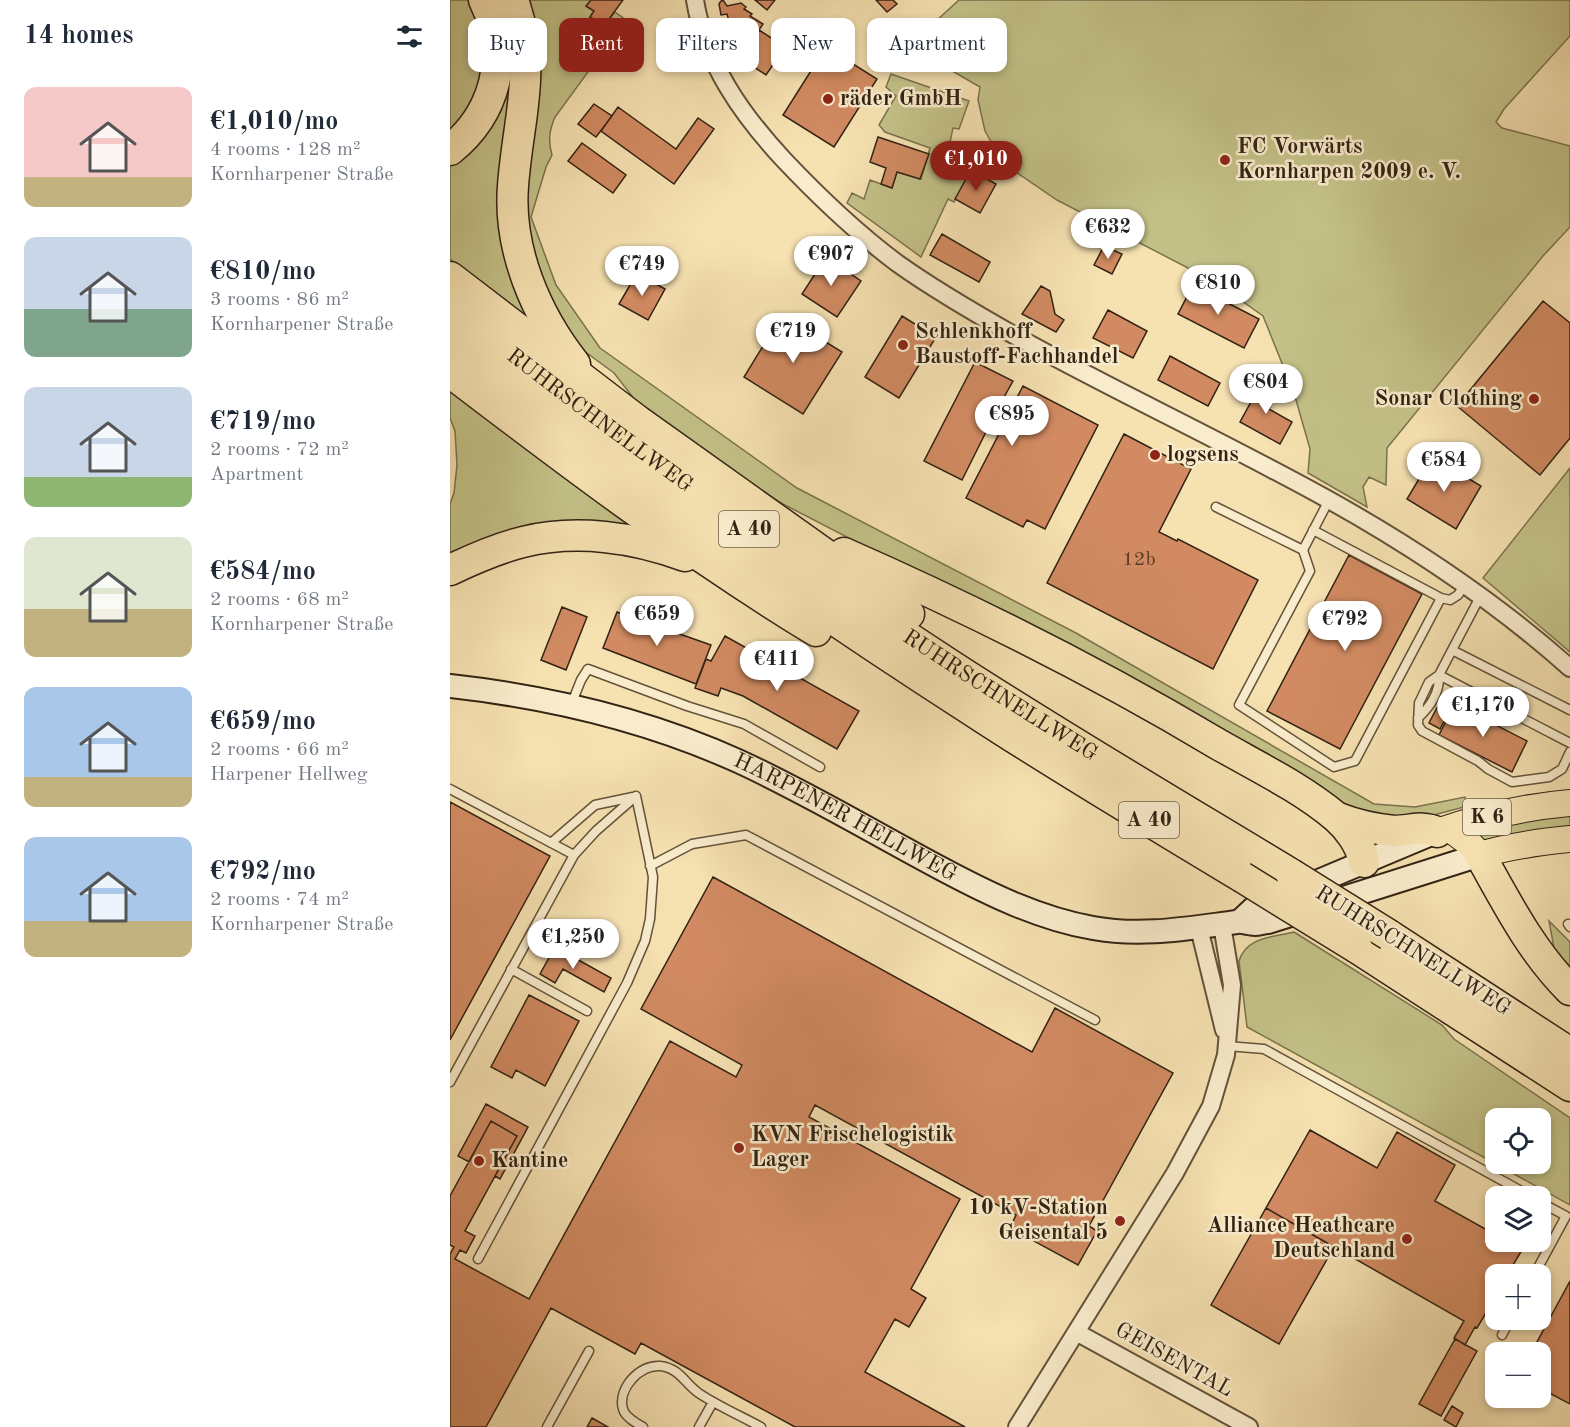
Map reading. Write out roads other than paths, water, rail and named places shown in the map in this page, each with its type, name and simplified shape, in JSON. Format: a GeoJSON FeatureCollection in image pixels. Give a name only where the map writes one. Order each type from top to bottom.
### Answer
{"type":"FeatureCollection","features":[{"type":"Feature","properties":{"kind":"highway"},"geometry":{"type":"LineString","coordinates":[[450,150],[473,129],[483,115],[494,84],[498,49],[495,27],[484,0]]}},
{"type":"Feature","properties":{"kind":"highway"},"geometry":{"type":"LineString","coordinates":[[513,0],[524,42],[526,63],[526,88],[512,193],[512,216],[518,246],[529,283],[548,324],[573,362],[606,397]]}},
{"type":"Feature","properties":{"kind":"highway"},"geometry":{"type":"LineString","coordinates":[[450,277],[606,397],[924,624],[1017,703],[1059,734]]}},
{"type":"Feature","properties":{"kind":"highway","name":"RUHRSCHNELLWEG"},"geometry":{"type":"LineString","coordinates":[[450,307],[571,400],[731,516],[860,605],[1059,734],[1389,935],[1570,1053]]}},
{"type":"Feature","properties":{"kind":"highway","name":"RUHRSCHNELLWEG"},"geometry":{"type":"LineString","coordinates":[[450,341],[583,443],[699,527],[978,715],[1357,948],[1570,1086]]}},
{"type":"Feature","properties":{"kind":"highway"},"geometry":{"type":"LineString","coordinates":[[450,372],[580,471],[677,541],[742,584],[896,680],[978,715]]}},
{"type":"Feature","properties":{"kind":"highway"},"geometry":{"type":"LineString","coordinates":[[774,519],[946,599],[1187,726],[1314,801],[1338,818],[1358,844],[1364,862]]}},
{"type":"Feature","properties":{"kind":"highway"},"geometry":{"type":"LineString","coordinates":[[450,570],[521,543],[559,537],[602,537],[668,550],[701,563],[742,584]]}},
{"type":"Feature","properties":{"kind":"highway"},"geometry":{"type":"LineString","coordinates":[[1338,818],[1372,829],[1398,831],[1427,827],[1443,830]]}},
{"type":"Feature","properties":{"kind":"highway"},"geometry":{"type":"LineString","coordinates":[[1480,855],[1508,908],[1526,936],[1570,990]]}},
{"type":"Feature","properties":{"kind":"main road","name":"HARPENER HELLWEG"},"geometry":{"type":"LineString","coordinates":[[450,686],[534,698],[571,706],[662,732],[739,762],[1009,902],[1092,928],[1134,932],[1268,922],[1504,848],[1570,839]]}},
{"type":"Feature","properties":{"kind":"main road"},"geometry":{"type":"LineString","coordinates":[[1539,806],[1547,797],[1570,794]]}},
{"type":"Feature","properties":{"kind":"main road","name":"HARPENER HELLWEG"},"geometry":{"type":"LineString","coordinates":[[1231,923],[1256,906],[1443,830],[1498,814],[1570,803]]}},
{"type":"Feature","properties":{"kind":"main road"},"geometry":{"type":"LineString","coordinates":[[1443,830],[1464,839],[1480,855]]}},
{"type":"Feature","properties":{"kind":"main road"},"geometry":{"type":"LineString","coordinates":[[1349,895],[1361,877],[1364,862]]}},
{"type":"Feature","properties":{"kind":"street"},"geometry":{"type":"LineString","coordinates":[[695,0],[699,26],[723,81],[762,137],[808,186],[896,262],[942,293],[1060,361],[1329,500],[1379,529],[1481,595],[1516,621],[1570,668]]}},
{"type":"Feature","properties":{"kind":"street","name":"GEISENTAL"},"geometry":{"type":"LineString","coordinates":[[1017,1427],[1192,1143],[1211,1106],[1227,1054],[1232,985],[1231,923]]}},
{"type":"Feature","properties":{"kind":"street","name":"GEISENTAL"},"geometry":{"type":"LineString","coordinates":[[1198,928],[1227,1043]]}},
{"type":"Feature","properties":{"kind":"street","name":"GEISENTAL"},"geometry":{"type":"LineString","coordinates":[[1076,1332],[1250,1427]]}},
{"type":"Feature","properties":{"kind":"lane"},"geometry":{"type":"LineString","coordinates":[[1329,500],[1303,550],[1310,572],[1239,705],[1334,767],[1355,762],[1441,598]]}},
{"type":"Feature","properties":{"kind":"lane"},"geometry":{"type":"LineString","coordinates":[[1216,507],[1303,550]]}},
{"type":"Feature","properties":{"kind":"lane"},"geometry":{"type":"LineString","coordinates":[[1313,530],[1441,598],[1450,600],[1458,595],[1465,584]]}},
{"type":"Feature","properties":{"kind":"lane"},"geometry":{"type":"LineString","coordinates":[[1481,595],[1439,675],[1430,682],[1419,703],[1418,725],[1422,731],[1479,761],[1488,769],[1512,782],[1549,777],[1562,769],[1570,753]]}},
{"type":"Feature","properties":{"kind":"lane"},"geometry":{"type":"LineString","coordinates":[[1452,650],[1570,710]]}},
{"type":"Feature","properties":{"kind":"lane"},"geometry":{"type":"LineString","coordinates":[[571,706],[588,669],[687,706],[744,724],[820,767]]}},
{"type":"Feature","properties":{"kind":"lane"},"geometry":{"type":"LineString","coordinates":[[1439,675],[1570,743]]}},
{"type":"Feature","properties":{"kind":"lane"},"geometry":{"type":"LineString","coordinates":[[450,789],[574,855]]}},
{"type":"Feature","properties":{"kind":"lane"},"geometry":{"type":"LineString","coordinates":[[551,843],[596,805],[636,796]]}},
{"type":"Feature","properties":{"kind":"lane"},"geometry":{"type":"LineString","coordinates":[[450,1082],[574,855],[596,831],[636,796]]}},
{"type":"Feature","properties":{"kind":"lane"},"geometry":{"type":"LineString","coordinates":[[478,1260],[627,983],[645,940],[650,919],[652,878],[636,796]]}},
{"type":"Feature","properties":{"kind":"lane"},"geometry":{"type":"LineString","coordinates":[[650,866],[692,844],[746,835],[1095,1020]]}},
{"type":"Feature","properties":{"kind":"lane"},"geometry":{"type":"LineString","coordinates":[[512,969],[587,1011]]}},
{"type":"Feature","properties":{"kind":"lane"},"geometry":{"type":"LineString","coordinates":[[1227,1043],[1264,1049],[1512,1186]]}},
{"type":"Feature","properties":{"kind":"lane"},"geometry":{"type":"LineString","coordinates":[[1551,1208],[1566,1216],[1551,1244]]}},
{"type":"Feature","properties":{"kind":"lane"},"geometry":{"type":"LineString","coordinates":[[1502,1335],[1505,1330]]}},
{"type":"Feature","properties":{"kind":"lane"},"geometry":{"type":"LineString","coordinates":[[547,1427],[589,1351]]}},
{"type":"Feature","properties":{"kind":"lane"},"geometry":{"type":"LineString","coordinates":[[643,1427],[623,1411],[622,1397],[629,1381],[642,1371],[657,1365],[674,1369],[697,1393],[762,1427]]}},
{"type":"Feature","properties":{"kind":"lane"},"geometry":{"type":"LineString","coordinates":[[699,1427],[714,1402]]}},
{"type":"Feature","properties":{"kind":"place","name":"räder GmbH"},"geometry":{"type":"Point","coordinates":[828,99]}},
{"type":"Feature","properties":{"kind":"place","name":"FC Vorwärts Kornharpen 2009 e. V."},"geometry":{"type":"Point","coordinates":[1225,160]}},
{"type":"Feature","properties":{"kind":"place","name":"Schlenkhoff Baustoff-Fachhandel"},"geometry":{"type":"Point","coordinates":[903,345]}},
{"type":"Feature","properties":{"kind":"place","name":"Sonar Clothing"},"geometry":{"type":"Point","coordinates":[1534,399]}},
{"type":"Feature","properties":{"kind":"place","name":"logsens"},"geometry":{"type":"Point","coordinates":[1155,455]}},
{"type":"Feature","properties":{"kind":"place","name":"KVN Frischelogistik Lager"},"geometry":{"type":"Point","coordinates":[739,1148]}},
{"type":"Feature","properties":{"kind":"place","name":"Kantine"},"geometry":{"type":"Point","coordinates":[479,1161]}},
{"type":"Feature","properties":{"kind":"place","name":"10 kV-Station Geisental 5"},"geometry":{"type":"Point","coordinates":[1120,1221]}},
{"type":"Feature","properties":{"kind":"place","name":"Alliance Heathcare Deutschland"},"geometry":{"type":"Point","coordinates":[1407,1239]}}]}
